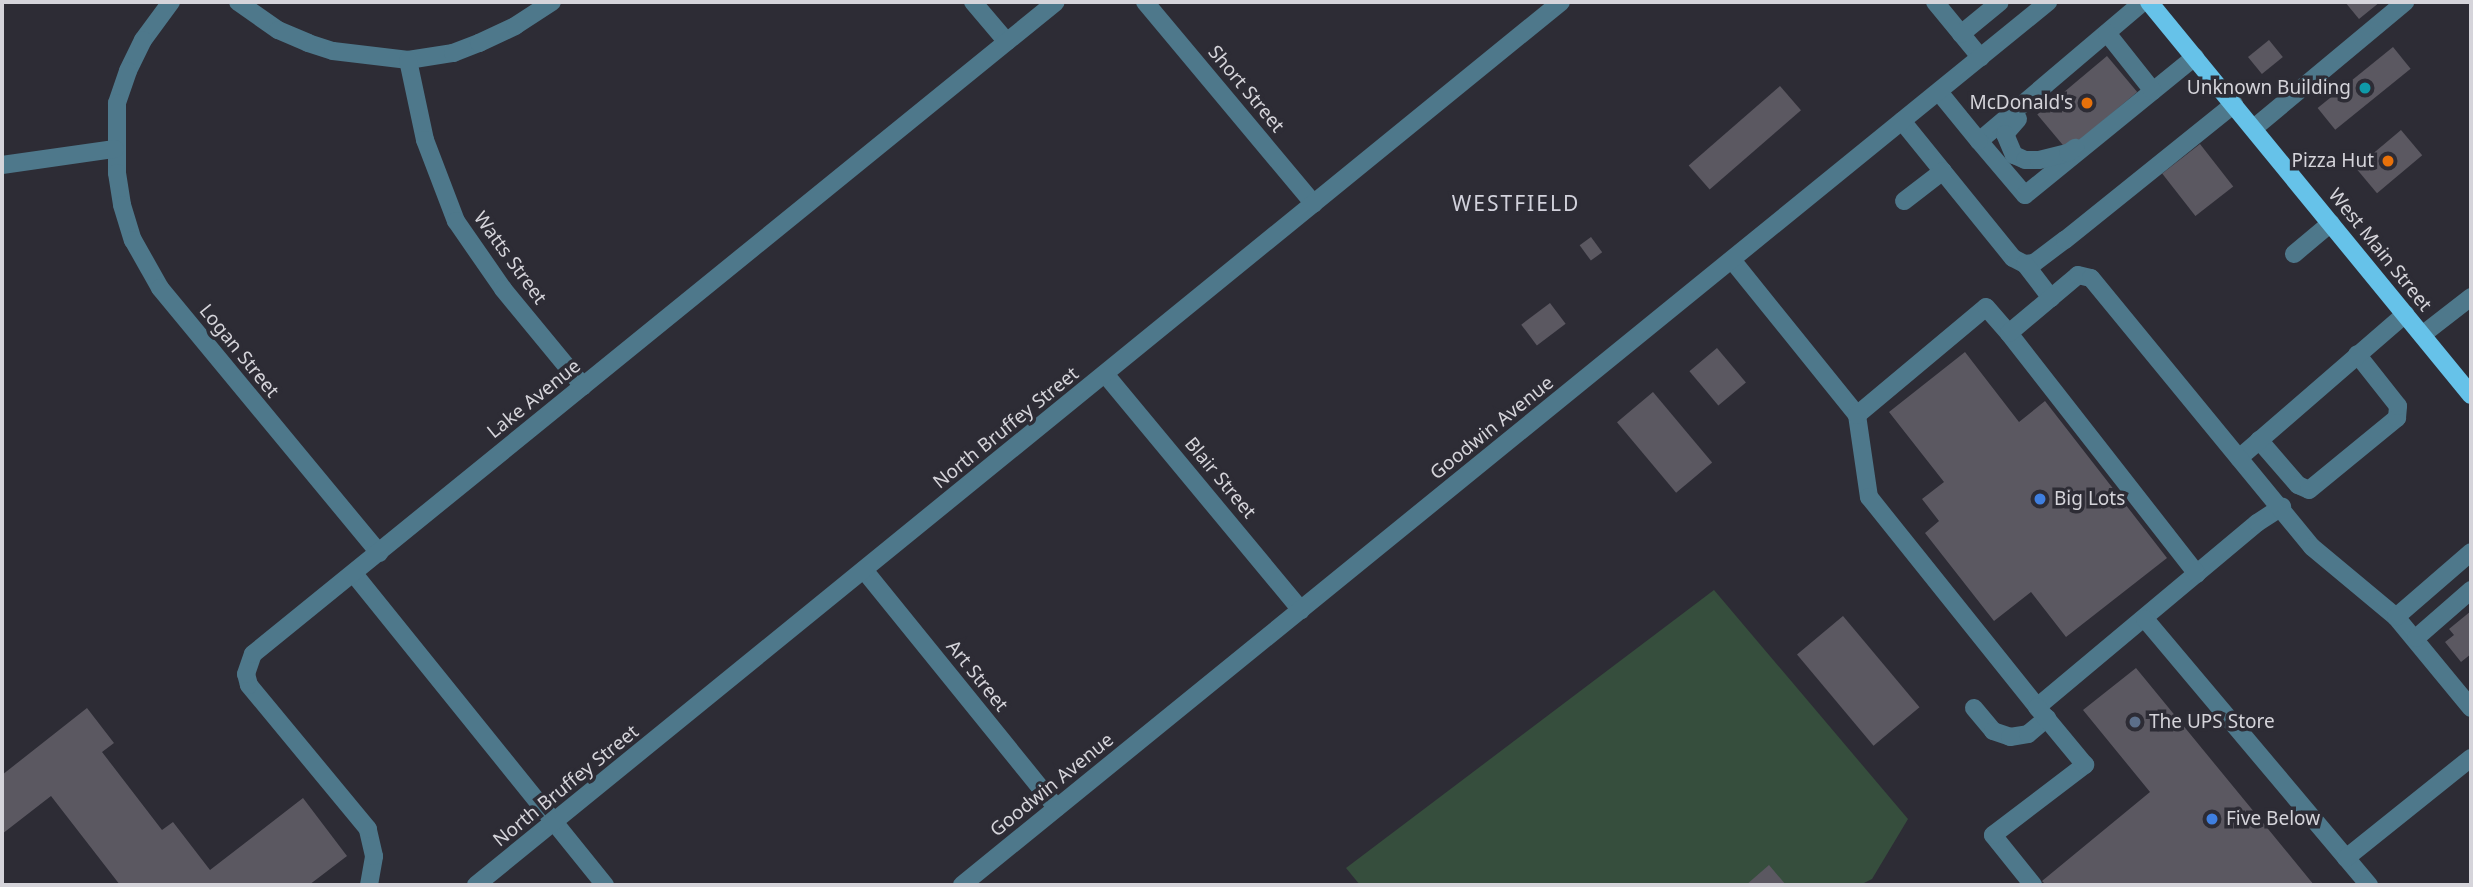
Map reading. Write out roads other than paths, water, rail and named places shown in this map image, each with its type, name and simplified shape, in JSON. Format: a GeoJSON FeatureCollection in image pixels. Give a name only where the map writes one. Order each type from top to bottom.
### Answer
{"type":"FeatureCollection","features":[{"type":"Feature","properties":{"kind":"main road","name":"West Main Street"},"geometry":{"type":"LineString","coordinates":[[2149,2],[2471,395]]}},
{"type":"Feature","properties":{"kind":"street","name":"Logan Street"},"geometry":{"type":"LineString","coordinates":[[171,2],[143,40],[117,103],[115,149],[122,205],[133,240],[160,288],[379,554]]}},
{"type":"Feature","properties":{"kind":"street"},"geometry":{"type":"LineString","coordinates":[[238,2],[278,30],[308,43],[333,51],[408,60],[453,53],[479,44],[515,26],[552,2]]}},
{"type":"Feature","properties":{"kind":"street"},"geometry":{"type":"LineString","coordinates":[[973,2],[1006,42]]}},
{"type":"Feature","properties":{"kind":"street","name":"Lake Avenue"},"geometry":{"type":"LineString","coordinates":[[369,885],[374,856],[368,829],[249,685],[246,674],[253,654],[1056,2]]}},
{"type":"Feature","properties":{"kind":"street","name":"Short Street"},"geometry":{"type":"LineString","coordinates":[[1145,2],[1314,204]]}},
{"type":"Feature","properties":{"kind":"street","name":"North Bruffey Street"},"geometry":{"type":"LineString","coordinates":[[476,885],[1561,2]]}},
{"type":"Feature","properties":{"kind":"street"},"geometry":{"type":"LineString","coordinates":[[1935,2],[1981,58]]}},
{"type":"Feature","properties":{"kind":"street"},"geometry":{"type":"LineString","coordinates":[[1961,34],[2000,2],[2018,25]]}},
{"type":"Feature","properties":{"kind":"street","name":"Goodwin Avenue"},"geometry":{"type":"LineString","coordinates":[[962,885],[2048,2]]}},
{"type":"Feature","properties":{"kind":"street"},"geometry":{"type":"LineString","coordinates":[[1979,141],[2143,2]]}},
{"type":"Feature","properties":{"kind":"street"},"geometry":{"type":"LineString","coordinates":[[2254,128],[2405,2]]}},
{"type":"Feature","properties":{"kind":"street"},"geometry":{"type":"LineString","coordinates":[[2107,33],[2147,96]]}},
{"type":"Feature","properties":{"kind":"street"},"geometry":{"type":"LineString","coordinates":[[2085,52],[2083,65],[2009,126],[2005,134],[2014,155],[2025,160],[2039,160],[2068,153],[2125,106],[2147,96]]}},
{"type":"Feature","properties":{"kind":"street"},"geometry":{"type":"LineString","coordinates":[[1939,92],[2025,195],[2195,57]]}},
{"type":"Feature","properties":{"kind":"street","name":"Watts Street"},"geometry":{"type":"LineString","coordinates":[[408,60],[425,141],[456,221],[503,289],[583,386]]}},
{"type":"Feature","properties":{"kind":"street"},"geometry":{"type":"LineString","coordinates":[[2025,264],[2034,262],[2064,240],[2234,104]]}},
{"type":"Feature","properties":{"kind":"street"},"geometry":{"type":"LineString","coordinates":[[1902,121],[2013,258],[2025,264],[2050,298]]}},
{"type":"Feature","properties":{"kind":"street"},"geometry":{"type":"LineString","coordinates":[[2,165],[115,149]]}},
{"type":"Feature","properties":{"kind":"street"},"geometry":{"type":"LineString","coordinates":[[1904,201],[1943,171]]}},
{"type":"Feature","properties":{"kind":"street"},"geometry":{"type":"LineString","coordinates":[[2294,254],[2330,223]]}},
{"type":"Feature","properties":{"kind":"street"},"geometry":{"type":"LineString","coordinates":[[1732,260],[1857,415],[1869,497],[2085,765],[1993,835],[2033,885]]}},
{"type":"Feature","properties":{"kind":"street"},"geometry":{"type":"LineString","coordinates":[[2009,333],[2078,275],[2091,278],[2326,561],[2396,617],[2470,704]]}},
{"type":"Feature","properties":{"kind":"street"},"geometry":{"type":"LineString","coordinates":[[2423,335],[2471,297]]}},
{"type":"Feature","properties":{"kind":"street"},"geometry":{"type":"LineString","coordinates":[[1857,415],[1986,307],[2197,574]]}},
{"type":"Feature","properties":{"kind":"street"},"geometry":{"type":"LineString","coordinates":[[2239,458],[2405,314]]}},
{"type":"Feature","properties":{"kind":"street"},"geometry":{"type":"LineString","coordinates":[[2259,440],[2298,485],[2309,490],[2397,418],[2398,406],[2357,354]]}},
{"type":"Feature","properties":{"kind":"street","name":"Blair Street"},"geometry":{"type":"LineString","coordinates":[[1105,374],[1301,610]]}},
{"type":"Feature","properties":{"kind":"street"},"geometry":{"type":"LineString","coordinates":[[1974,708],[1993,731],[2010,737],[2028,734],[2042,713],[2145,619],[2257,523],[2282,507]]}},
{"type":"Feature","properties":{"kind":"street"},"geometry":{"type":"LineString","coordinates":[[2396,617],[2471,552]]}},
{"type":"Feature","properties":{"kind":"street","name":"Art Street"},"geometry":{"type":"LineString","coordinates":[[864,570],[1057,808]]}},
{"type":"Feature","properties":{"kind":"street"},"geometry":{"type":"LineString","coordinates":[[354,574],[605,885]]}},
{"type":"Feature","properties":{"kind":"street"},"geometry":{"type":"LineString","coordinates":[[2416,638],[2471,590]]}},
{"type":"Feature","properties":{"kind":"street"},"geometry":{"type":"LineString","coordinates":[[2145,619],[2369,885]]}},
{"type":"Feature","properties":{"kind":"street"},"geometry":{"type":"LineString","coordinates":[[2346,858],[2471,758]]}},
{"type":"Feature","properties":{"kind":"place","name":"Unknown Building"},"geometry":{"type":"Point","coordinates":[2365,88]}},
{"type":"Feature","properties":{"kind":"place","name":"McDonald's"},"geometry":{"type":"Point","coordinates":[2087,103]}},
{"type":"Feature","properties":{"kind":"place","name":"Pizza Hut"},"geometry":{"type":"Point","coordinates":[2388,161]}},
{"type":"Feature","properties":{"kind":"place","name":"Big Lots"},"geometry":{"type":"Point","coordinates":[2040,499]}},
{"type":"Feature","properties":{"kind":"place","name":"The UPS Store"},"geometry":{"type":"Point","coordinates":[2135,722]}},
{"type":"Feature","properties":{"kind":"place","name":"Five Below"},"geometry":{"type":"Point","coordinates":[2212,819]}},
{"type":"Feature","properties":{"kind":"district","name":"WESTFIELD"},"geometry":{"type":"Point","coordinates":[1516,203]}}]}
